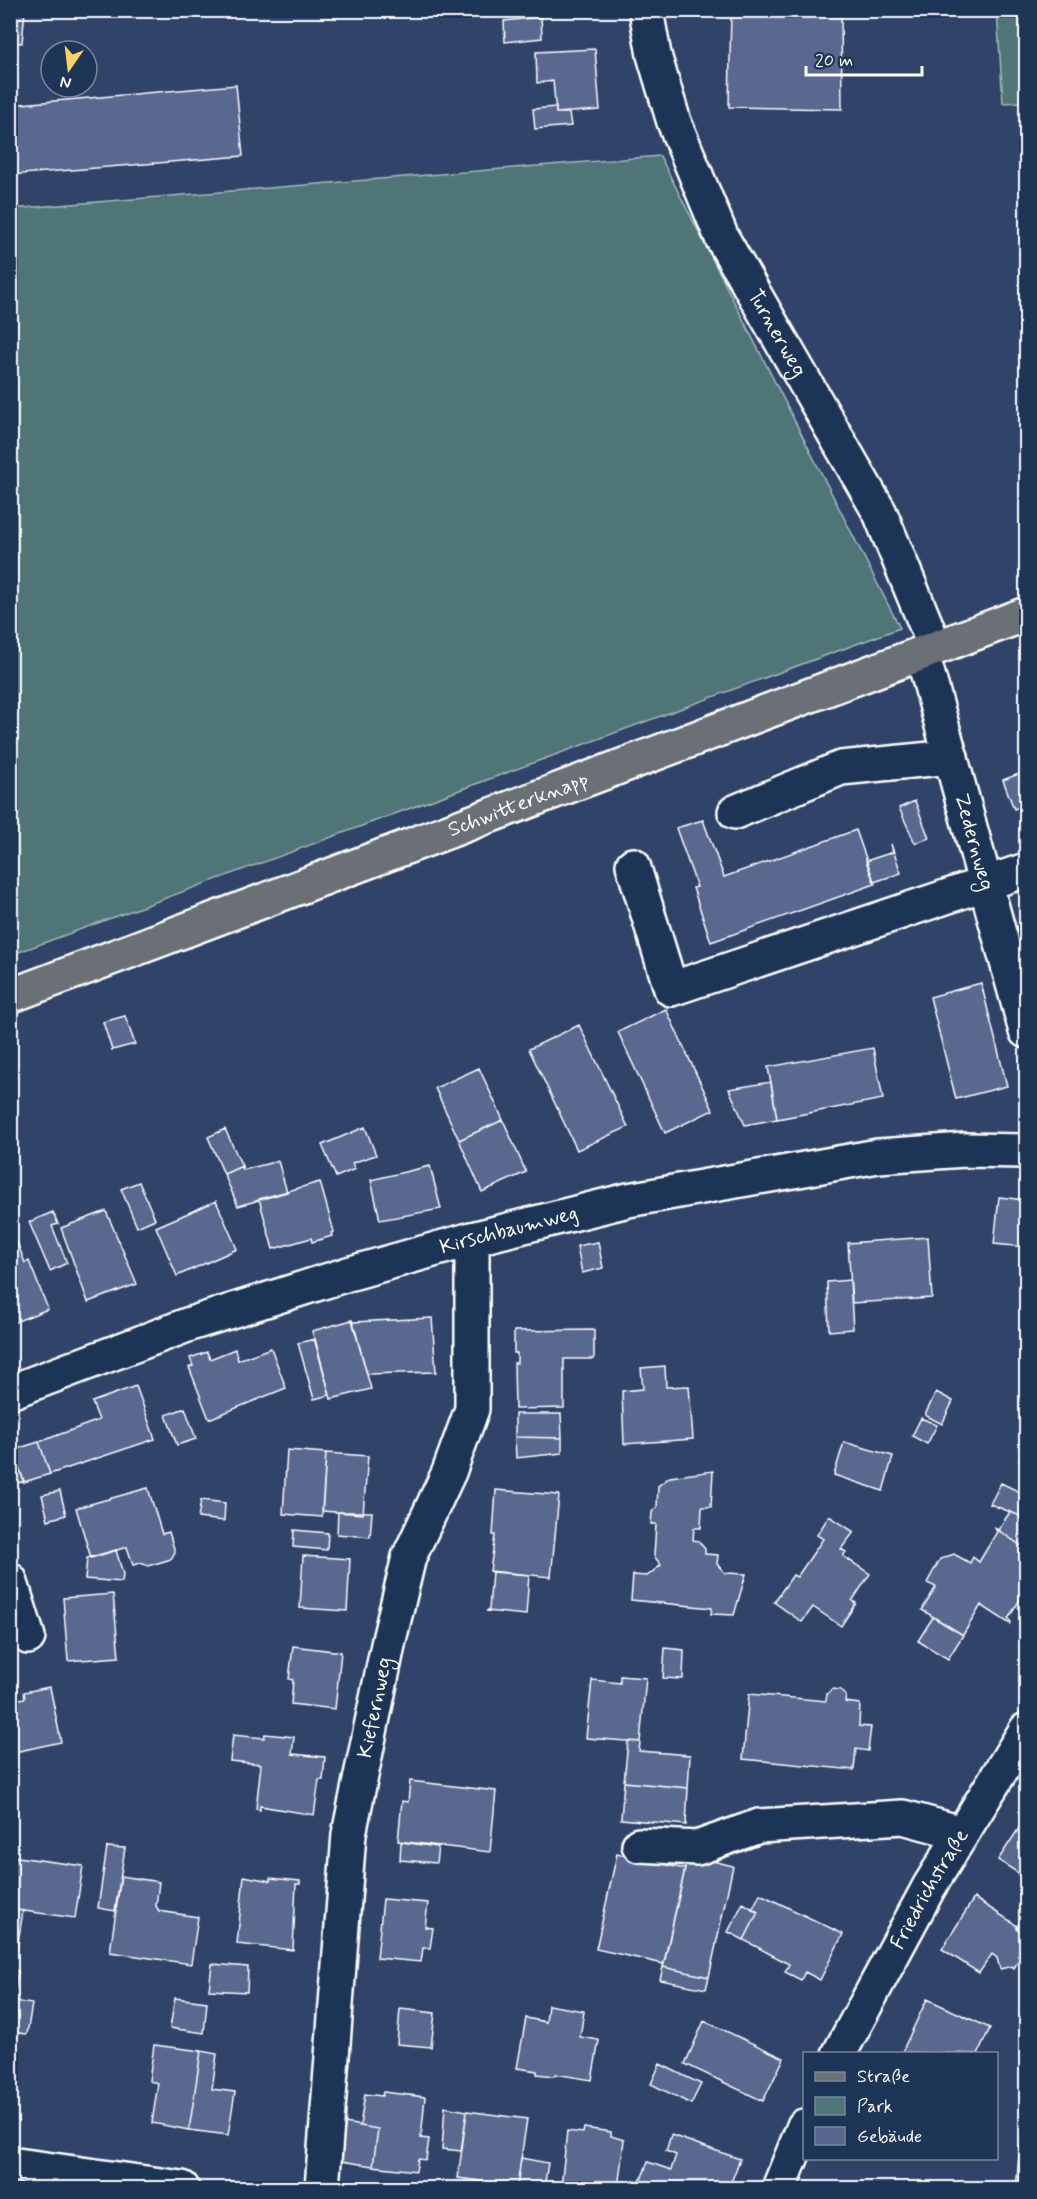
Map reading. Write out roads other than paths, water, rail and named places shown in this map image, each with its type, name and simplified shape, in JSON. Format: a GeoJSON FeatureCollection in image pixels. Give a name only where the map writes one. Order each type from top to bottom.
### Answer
{"type":"FeatureCollection","features":[{"type":"Feature","properties":{"kind":"main road","name":"Schwitterknapp"},"geometry":{"type":"LineString","coordinates":[[10,996],[1026,614]]}},
{"type":"Feature","properties":{"kind":"street","name":"Turnerweg"},"geometry":{"type":"LineString","coordinates":[[646,10],[654,55],[674,122],[722,238],[880,513],[929,650]]}},
{"type":"Feature","properties":{"kind":"street","name":"Zedernweg"},"geometry":{"type":"LineString","coordinates":[[929,650],[951,757],[1026,1031]]}},
{"type":"Feature","properties":{"kind":"street"},"geometry":{"type":"LineString","coordinates":[[735,812],[841,768],[951,757]]}},
{"type":"Feature","properties":{"kind":"street"},"geometry":{"type":"LineString","coordinates":[[633,866],[671,989],[1026,870]]}},
{"type":"Feature","properties":{"kind":"street","name":"Kirschbaumweg"},"geometry":{"type":"LineString","coordinates":[[10,1392],[190,1324],[348,1274],[472,1239],[628,1200],[878,1156],[965,1150],[1026,1152]]}},
{"type":"Feature","properties":{"kind":"street","name":"Kiefernweg"},"geometry":{"type":"LineString","coordinates":[[322,2188],[349,1834],[409,1557],[448,1472],[472,1409],[472,1239]]}},
{"type":"Feature","properties":{"kind":"street"},"geometry":{"type":"LineString","coordinates":[[10,1580],[28,1637]]}},
{"type":"Feature","properties":{"kind":"street","name":"Friedrichstraße"},"geometry":{"type":"LineString","coordinates":[[840,2052],[929,1887],[1026,1730]]}},
{"type":"Feature","properties":{"kind":"street"},"geometry":{"type":"LineString","coordinates":[[639,1845],[697,1848],[759,1826],[903,1817],[962,1833]]}},
{"type":"Feature","properties":{"kind":"street"},"geometry":{"type":"LineString","coordinates":[[779,2188],[803,2128]]}},
{"type":"Feature","properties":{"kind":"street"},"geometry":{"type":"LineString","coordinates":[[10,2164],[182,2188]]}}]}
